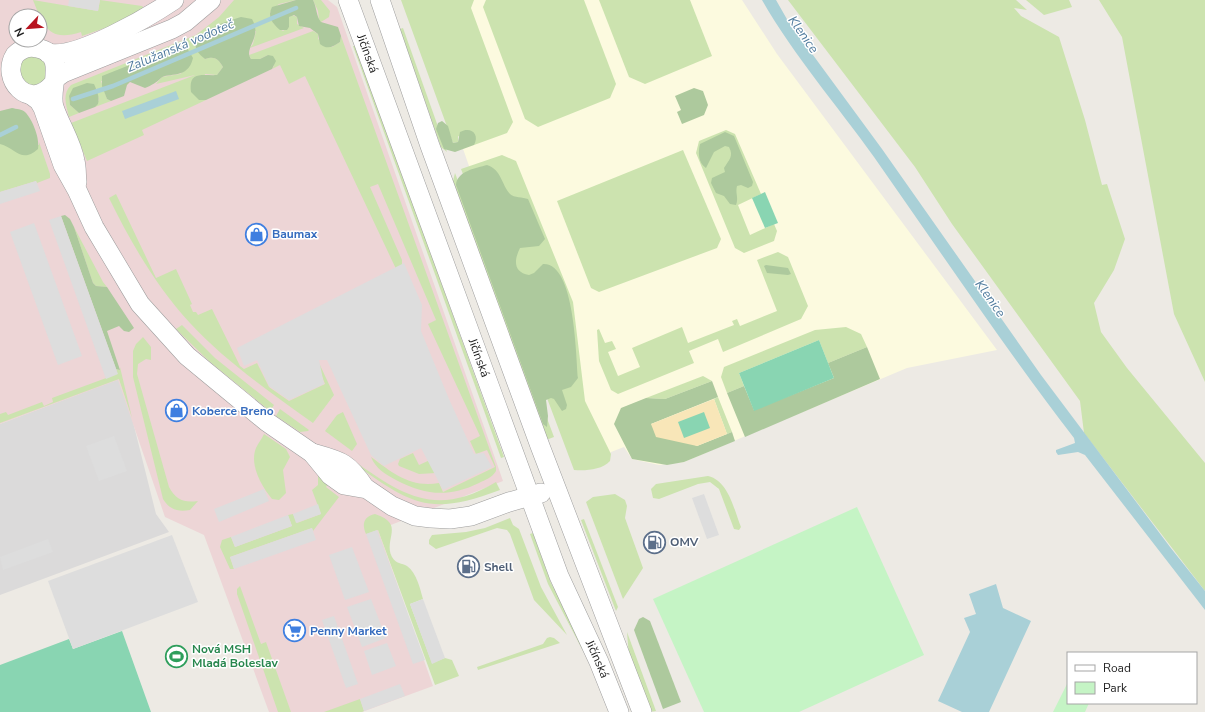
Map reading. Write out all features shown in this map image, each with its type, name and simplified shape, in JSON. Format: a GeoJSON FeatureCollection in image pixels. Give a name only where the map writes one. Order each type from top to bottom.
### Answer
{"type":"FeatureCollection","features":[{"type":"Feature","properties":{"kind":"street"},"geometry":{"type":"LineString","coordinates":[[174,0],[145,20],[106,39],[60,55],[48,53],[36,47],[25,48],[6,67],[14,86],[39,101],[43,108],[51,127],[58,155],[77,190],[94,227],[119,272],[140,304],[166,335],[187,356],[231,394],[266,422],[312,453],[340,461],[354,471],[365,488],[392,506],[416,516],[450,519],[471,516],[509,502],[556,489]]}},
{"type":"Feature","properties":{"kind":"street"},"geometry":{"type":"LineString","coordinates":[[0,95],[44,93],[63,73],[172,29],[197,13],[211,0]]}},
{"type":"Feature","properties":{"kind":"street","name":"Jičínská"},"geometry":{"type":"LineString","coordinates":[[348,0],[559,576],[599,662],[619,712]]}},
{"type":"Feature","properties":{"kind":"street","name":"Jičínská"},"geometry":{"type":"LineString","coordinates":[[380,0],[430,146],[556,489],[642,712]]}},
{"type":"Feature","properties":{"kind":"street"},"geometry":{"type":"LineString","coordinates":[[48,53],[52,57],[57,70],[52,94],[54,106],[75,161],[77,190]]}},
{"type":"Feature","properties":{"kind":"shaded area"},"geometry":{"type":"Polygon","coordinates":[[[0,0],[328,0],[337,7],[503,481],[378,530],[433,686],[362,712],[269,712],[204,535],[165,517],[118,380],[0,424],[0,0]]]}},
{"type":"Feature","properties":{"kind":"shaded area"},"geometry":{"type":"Polygon","coordinates":[[[69,0],[100,0],[98,11],[68,6],[69,0]]]}},
{"type":"Feature","properties":{"kind":"shaded area"},"geometry":{"type":"Polygon","coordinates":[[[411,0],[742,0],[777,54],[997,350],[907,368],[684,462],[659,465],[632,459],[624,447],[611,452],[605,459],[469,166],[411,0]]]}},
{"type":"Feature","properties":{"kind":"shaded area"},"geometry":{"type":"Polygon","coordinates":[[[36,181],[40,191],[0,204],[0,192],[36,181]]]}},
{"type":"Feature","properties":{"kind":"shaded area"},"geometry":{"type":"Polygon","coordinates":[[[61,216],[118,374],[106,379],[49,220],[61,216]]]}},
{"type":"Feature","properties":{"kind":"shaded area"},"geometry":{"type":"Polygon","coordinates":[[[34,223],[82,356],[58,365],[10,232],[34,223]]]}},
{"type":"Feature","properties":{"kind":"shaded area"},"geometry":{"type":"Polygon","coordinates":[[[404,263],[422,305],[421,331],[449,399],[474,454],[484,453],[492,467],[443,490],[421,448],[384,466],[371,455],[327,360],[319,360],[324,384],[289,400],[269,386],[257,360],[244,366],[237,348],[404,263]]]}},
{"type":"Feature","properties":{"kind":"shaded area"},"geometry":{"type":"Polygon","coordinates":[[[119,379],[132,418],[156,514],[169,532],[0,595],[0,424],[119,379]]]}},
{"type":"Feature","properties":{"kind":"shaded area"},"geometry":{"type":"Polygon","coordinates":[[[114,436],[127,471],[99,481],[86,446],[114,436]]]}},
{"type":"Feature","properties":{"kind":"shaded area"},"geometry":{"type":"Polygon","coordinates":[[[264,489],[269,501],[219,522],[214,509],[264,489]]]}},
{"type":"Feature","properties":{"kind":"shaded area"},"geometry":{"type":"Polygon","coordinates":[[[704,494],[719,535],[707,539],[692,498],[704,494]]]}},
{"type":"Feature","properties":{"kind":"shaded area"},"geometry":{"type":"Polygon","coordinates":[[[318,504],[321,514],[296,523],[293,514],[318,504]]]}},
{"type":"Feature","properties":{"kind":"shaded area"},"geometry":{"type":"Polygon","coordinates":[[[288,515],[292,526],[235,547],[231,537],[288,515]]]}},
{"type":"Feature","properties":{"kind":"shaded area"},"geometry":{"type":"Polygon","coordinates":[[[312,528],[316,540],[234,569],[230,557],[312,528]]]}},
{"type":"Feature","properties":{"kind":"shaded area"},"geometry":{"type":"Polygon","coordinates":[[[377,530],[425,660],[413,664],[366,534],[377,530]]]}},
{"type":"Feature","properties":{"kind":"shaded area"},"geometry":{"type":"Polygon","coordinates":[[[172,535],[198,602],[73,649],[48,581],[172,535]]]}},
{"type":"Feature","properties":{"kind":"shaded area"},"geometry":{"type":"Polygon","coordinates":[[[48,539],[53,552],[3,570],[0,557],[48,539]]]}},
{"type":"Feature","properties":{"kind":"shaded area"},"geometry":{"type":"Polygon","coordinates":[[[352,547],[369,592],[345,600],[329,555],[352,547]]]}},
{"type":"Feature","properties":{"kind":"shaded area"},"geometry":{"type":"Polygon","coordinates":[[[371,599],[386,638],[362,647],[347,607],[371,599]]]}},
{"type":"Feature","properties":{"kind":"shaded area"},"geometry":{"type":"Polygon","coordinates":[[[423,599],[445,658],[432,664],[410,604],[423,599]]]}},
{"type":"Feature","properties":{"kind":"shaded area"},"geometry":{"type":"Polygon","coordinates":[[[334,616],[358,684],[346,688],[322,620],[334,616]]]}},
{"type":"Feature","properties":{"kind":"shaded area"},"geometry":{"type":"Polygon","coordinates":[[[387,643],[396,666],[372,675],[364,651],[387,643]]]}},
{"type":"Feature","properties":{"kind":"shaded area"},"geometry":{"type":"Polygon","coordinates":[[[400,684],[405,696],[364,711],[360,699],[400,684]]]}},
{"type":"Feature","properties":{"kind":"green space"},"geometry":{"type":"Polygon","coordinates":[[[33,0],[98,11],[100,0],[142,6],[144,8],[142,15],[82,36],[81,32],[70,35],[61,35],[48,30],[48,8],[36,8],[33,0]]]}},
{"type":"Feature","properties":{"kind":"green space"},"geometry":{"type":"Polygon","coordinates":[[[234,0],[296,0],[279,4],[270,12],[271,18],[272,21],[283,31],[289,27],[289,17],[292,15],[297,17],[297,24],[304,28],[250,48],[253,44],[256,31],[198,38],[196,48],[205,59],[216,58],[223,67],[217,75],[205,74],[199,100],[206,100],[142,130],[144,135],[87,161],[71,123],[195,75],[156,84],[162,77],[180,74],[187,69],[101,81],[107,99],[111,101],[95,107],[99,100],[96,88],[69,96],[70,105],[79,113],[69,117],[66,104],[66,92],[68,88],[71,85],[196,35],[219,17],[234,0]]]}},
{"type":"Feature","properties":{"kind":"green space"},"geometry":{"type":"Polygon","coordinates":[[[296,0],[313,0],[321,22],[338,27],[341,36],[340,42],[330,47],[323,46],[320,44],[318,34],[310,28],[299,26],[297,17],[294,15],[289,17],[289,27],[287,30],[280,30],[271,20],[270,14],[272,7],[296,0]]]}},
{"type":"Feature","properties":{"kind":"green space"},"geometry":{"type":"Polygon","coordinates":[[[313,0],[321,0],[330,11],[329,17],[321,22],[319,21],[318,11],[313,0]]]}},
{"type":"Feature","properties":{"kind":"green space"},"geometry":{"type":"Polygon","coordinates":[[[401,0],[474,0],[471,8],[513,122],[507,133],[474,145],[458,136],[458,142],[453,143],[401,0]]]}},
{"type":"Feature","properties":{"kind":"green space"},"geometry":{"type":"Polygon","coordinates":[[[486,0],[584,0],[616,84],[610,98],[538,127],[525,119],[483,7],[486,0]]]}},
{"type":"Feature","properties":{"kind":"green space"},"geometry":{"type":"Polygon","coordinates":[[[599,0],[690,0],[712,56],[645,84],[629,77],[599,0]]]}},
{"type":"Feature","properties":{"kind":"green space"},"geometry":{"type":"Polygon","coordinates":[[[788,0],[1016,0],[1027,10],[1014,8],[1021,16],[1059,37],[1085,120],[1102,185],[1107,184],[1125,239],[1114,270],[1094,303],[1101,332],[1127,368],[1205,463],[1205,591],[1084,433],[1080,401],[952,224],[915,167],[788,0]]]}},
{"type":"Feature","properties":{"kind":"green space"},"geometry":{"type":"Polygon","coordinates":[[[1026,0],[1069,0],[1072,7],[1044,15],[1026,0]]]}},
{"type":"Feature","properties":{"kind":"green space"},"geometry":{"type":"Polygon","coordinates":[[[1099,0],[1205,0],[1205,382],[1174,314],[1122,37],[1099,0]]]}},
{"type":"Feature","properties":{"kind":"green space"},"geometry":{"type":"Polygon","coordinates":[[[241,17],[252,19],[255,26],[254,37],[249,51],[251,59],[260,59],[268,55],[273,56],[276,61],[272,69],[206,100],[199,100],[191,92],[192,80],[194,77],[202,75],[217,75],[223,67],[217,60],[213,58],[205,59],[197,51],[196,44],[199,37],[215,27],[241,17]]]}},
{"type":"Feature","properties":{"kind":"green space"},"geometry":{"type":"Polygon","coordinates":[[[403,28],[447,152],[441,147],[400,29],[403,28]]]}},
{"type":"Feature","properties":{"kind":"green space"},"geometry":{"type":"Polygon","coordinates":[[[313,31],[318,34],[318,39],[332,47],[340,42],[341,36],[496,467],[495,473],[491,477],[468,488],[447,493],[437,493],[417,489],[396,480],[385,473],[375,465],[371,457],[402,478],[419,483],[439,483],[443,492],[495,467],[487,450],[476,454],[470,441],[480,436],[428,324],[436,320],[378,184],[370,187],[402,260],[402,265],[397,271],[305,76],[289,84],[280,65],[272,69],[274,66],[268,55],[260,59],[251,59],[249,55],[313,31]]]}},
{"type":"Feature","properties":{"kind":"green space"},"geometry":{"type":"Polygon","coordinates":[[[180,45],[187,48],[193,58],[187,70],[178,74],[164,76],[154,84],[145,88],[130,82],[127,85],[124,96],[111,101],[107,99],[102,86],[102,76],[180,45]]]}},
{"type":"Feature","properties":{"kind":"green space"},"geometry":{"type":"Polygon","coordinates":[[[353,46],[356,46],[504,457],[501,458],[353,46]]]}},
{"type":"Feature","properties":{"kind":"green space"},"geometry":{"type":"Polygon","coordinates":[[[29,56],[40,57],[47,65],[48,76],[37,87],[22,84],[17,65],[20,61],[29,56]]]}},
{"type":"Feature","properties":{"kind":"green space"},"geometry":{"type":"Polygon","coordinates":[[[87,83],[94,84],[99,101],[95,107],[79,113],[70,105],[69,96],[73,88],[87,83]]]}},
{"type":"Feature","properties":{"kind":"green space"},"geometry":{"type":"Polygon","coordinates":[[[694,88],[703,91],[708,105],[704,115],[682,124],[677,112],[681,110],[675,96],[694,88]]]}},
{"type":"Feature","properties":{"kind":"green space"},"geometry":{"type":"Polygon","coordinates":[[[12,108],[24,111],[28,115],[37,135],[38,149],[27,155],[19,154],[0,144],[0,111],[12,108]]]}},
{"type":"Feature","properties":{"kind":"green space"},"geometry":{"type":"Polygon","coordinates":[[[442,121],[448,126],[453,143],[458,142],[460,132],[468,130],[475,134],[476,141],[474,145],[455,152],[444,149],[436,129],[438,123],[442,121]]]}},
{"type":"Feature","properties":{"kind":"green space"},"geometry":{"type":"Polygon","coordinates":[[[726,130],[735,134],[761,194],[738,205],[750,235],[774,224],[777,231],[774,241],[744,253],[735,248],[696,153],[699,141],[726,130]]]}},
{"type":"Feature","properties":{"kind":"green space"},"geometry":{"type":"Polygon","coordinates":[[[725,132],[734,136],[753,182],[752,186],[748,188],[741,185],[737,186],[736,205],[730,204],[724,196],[716,193],[711,183],[712,178],[725,172],[724,168],[731,155],[729,147],[725,146],[714,152],[706,168],[701,163],[699,157],[700,144],[725,132]]]}},
{"type":"Feature","properties":{"kind":"green space"},"geometry":{"type":"Polygon","coordinates":[[[39,142],[50,178],[37,183],[36,181],[0,192],[0,144],[39,145],[39,142]]]}},
{"type":"Feature","properties":{"kind":"green space"},"geometry":{"type":"Polygon","coordinates":[[[683,150],[721,239],[717,248],[599,292],[591,288],[557,201],[683,150]]]}},
{"type":"Feature","properties":{"kind":"green space"},"geometry":{"type":"Polygon","coordinates":[[[502,155],[516,161],[573,302],[585,401],[611,454],[610,461],[598,468],[574,470],[461,169],[502,155]]]}},
{"type":"Feature","properties":{"kind":"green space"},"geometry":{"type":"Polygon","coordinates":[[[487,165],[496,170],[510,194],[528,199],[545,239],[539,246],[520,248],[516,265],[520,271],[529,275],[534,273],[543,264],[554,267],[562,278],[568,293],[572,312],[578,378],[571,387],[562,390],[567,405],[566,409],[562,411],[554,399],[551,398],[546,400],[548,416],[547,427],[543,424],[456,185],[457,180],[463,173],[487,165]]]}},
{"type":"Feature","properties":{"kind":"green space"},"geometry":{"type":"Polygon","coordinates":[[[455,173],[554,437],[546,440],[453,181],[455,173]]]}},
{"type":"Feature","properties":{"kind":"green space"},"geometry":{"type":"Polygon","coordinates":[[[765,192],[778,223],[765,228],[752,198],[765,192]]]}},
{"type":"Feature","properties":{"kind":"green space"},"geometry":{"type":"Polygon","coordinates":[[[116,194],[156,278],[176,269],[192,304],[190,305],[193,312],[196,312],[198,315],[212,309],[240,366],[244,369],[257,363],[269,387],[289,401],[325,384],[319,363],[334,395],[313,423],[233,364],[190,323],[155,279],[126,231],[109,198],[116,194]]]}},
{"type":"Feature","properties":{"kind":"green space"},"geometry":{"type":"Polygon","coordinates":[[[65,215],[70,219],[74,227],[93,283],[96,286],[107,287],[134,328],[129,332],[124,331],[119,326],[107,331],[120,370],[116,369],[61,216],[65,215]]]}},
{"type":"Feature","properties":{"kind":"green space"},"geometry":{"type":"Polygon","coordinates":[[[74,227],[107,287],[96,286],[93,283],[74,227]]]}},
{"type":"Feature","properties":{"kind":"green space"},"geometry":{"type":"Polygon","coordinates":[[[778,252],[788,257],[808,306],[801,319],[723,352],[718,339],[689,351],[694,363],[618,394],[611,390],[599,361],[597,330],[599,329],[605,343],[612,341],[616,349],[608,352],[618,376],[640,367],[632,348],[682,327],[688,343],[734,325],[732,321],[737,319],[740,326],[777,311],[757,260],[778,252]]]}},
{"type":"Feature","properties":{"kind":"green space"},"geometry":{"type":"Polygon","coordinates":[[[764,266],[788,268],[791,274],[767,273],[764,266]]]}},
{"type":"Feature","properties":{"kind":"green space"},"geometry":{"type":"Polygon","coordinates":[[[182,325],[215,358],[274,405],[270,411],[210,362],[176,329],[182,325]]]}},
{"type":"Feature","properties":{"kind":"green space"},"geometry":{"type":"Polygon","coordinates":[[[846,327],[861,334],[867,347],[828,363],[819,340],[739,373],[744,386],[727,393],[721,377],[724,367],[815,330],[846,327]]]}},
{"type":"Feature","properties":{"kind":"green space"},"geometry":{"type":"Polygon","coordinates":[[[143,337],[151,347],[151,360],[146,359],[138,364],[137,374],[169,487],[181,500],[198,501],[190,510],[182,511],[171,508],[163,499],[133,377],[133,351],[136,344],[143,337]]]}},
{"type":"Feature","properties":{"kind":"green space"},"geometry":{"type":"Polygon","coordinates":[[[819,340],[834,378],[754,411],[739,373],[819,340]]]}},
{"type":"Feature","properties":{"kind":"green space"},"geometry":{"type":"Polygon","coordinates":[[[867,347],[880,379],[745,437],[727,393],[744,386],[754,410],[834,378],[828,363],[867,347]]]}},
{"type":"Feature","properties":{"kind":"green space"},"geometry":{"type":"Polygon","coordinates":[[[120,367],[132,418],[119,379],[0,423],[0,414],[6,412],[8,415],[42,402],[44,406],[53,402],[52,398],[117,374],[116,369],[120,370],[120,367]]]}},
{"type":"Feature","properties":{"kind":"green space"},"geometry":{"type":"Polygon","coordinates":[[[703,376],[712,381],[665,399],[646,398],[703,376]]]}},
{"type":"Feature","properties":{"kind":"green space"},"geometry":{"type":"Polygon","coordinates":[[[712,381],[718,397],[651,424],[697,446],[732,432],[735,441],[684,462],[667,465],[632,459],[614,424],[621,408],[646,398],[665,399],[712,381]]]}},
{"type":"Feature","properties":{"kind":"green space"},"geometry":{"type":"Polygon","coordinates":[[[718,397],[732,432],[727,434],[714,399],[718,397]]]}},
{"type":"Feature","properties":{"kind":"green space"},"geometry":{"type":"Polygon","coordinates":[[[280,409],[309,430],[300,432],[276,416],[280,409]]]}},
{"type":"Feature","properties":{"kind":"green space"},"geometry":{"type":"Polygon","coordinates":[[[343,412],[357,444],[352,451],[325,431],[337,415],[343,412]]]}},
{"type":"Feature","properties":{"kind":"green space"},"geometry":{"type":"Polygon","coordinates":[[[704,412],[710,428],[684,438],[678,422],[704,412]]]}},
{"type":"Feature","properties":{"kind":"green space"},"geometry":{"type":"Polygon","coordinates":[[[264,434],[286,449],[290,457],[283,470],[286,493],[279,500],[272,499],[268,494],[255,468],[254,455],[264,434]]]}},
{"type":"Feature","properties":{"kind":"green space"},"geometry":{"type":"Polygon","coordinates":[[[413,453],[419,465],[430,460],[436,473],[419,474],[399,466],[398,464],[400,459],[413,453]]]}},
{"type":"Feature","properties":{"kind":"green space"},"geometry":{"type":"Polygon","coordinates":[[[354,461],[389,484],[406,493],[422,498],[439,500],[456,499],[475,493],[496,482],[500,490],[455,503],[438,504],[422,502],[406,497],[390,488],[353,463],[354,461]]]}},
{"type":"Feature","properties":{"kind":"green space"},"geometry":{"type":"Polygon","coordinates":[[[318,474],[330,481],[326,487],[339,497],[313,531],[312,528],[230,557],[234,569],[230,569],[220,547],[222,540],[231,537],[235,547],[292,526],[288,515],[293,514],[297,523],[321,514],[312,490],[318,485],[318,474]]]}},
{"type":"Feature","properties":{"kind":"green space"},"geometry":{"type":"Polygon","coordinates":[[[708,476],[715,479],[726,490],[741,527],[739,530],[734,529],[719,489],[710,482],[698,484],[659,499],[653,498],[651,489],[656,484],[708,476]]]}},
{"type":"Feature","properties":{"kind":"green space"},"geometry":{"type":"Polygon","coordinates":[[[615,494],[625,500],[627,506],[625,518],[643,568],[623,599],[586,502],[593,497],[615,494]]]}},
{"type":"Feature","properties":{"kind":"green space"},"geometry":{"type":"Polygon","coordinates":[[[857,507],[924,655],[799,712],[704,712],[653,599],[857,507]]]}},
{"type":"Feature","properties":{"kind":"green space"},"geometry":{"type":"Polygon","coordinates":[[[375,514],[384,518],[392,527],[390,550],[392,557],[395,561],[407,566],[418,581],[423,599],[410,604],[432,663],[445,658],[452,660],[459,676],[435,685],[378,530],[366,534],[364,521],[371,515],[375,514]]]}},
{"type":"Feature","properties":{"kind":"green space"},"geometry":{"type":"Polygon","coordinates":[[[510,518],[513,525],[519,529],[541,587],[567,635],[534,600],[510,534],[507,530],[497,528],[436,549],[429,544],[429,540],[432,535],[466,532],[485,528],[510,518]]]}},
{"type":"Feature","properties":{"kind":"green space"},"geometry":{"type":"Polygon","coordinates":[[[584,519],[618,607],[616,611],[581,520],[584,519]]]}},
{"type":"Feature","properties":{"kind":"green space"},"geometry":{"type":"Polygon","coordinates":[[[533,533],[551,583],[577,632],[583,651],[548,584],[530,534],[533,533]]]}},
{"type":"Feature","properties":{"kind":"green space"},"geometry":{"type":"Polygon","coordinates":[[[240,586],[261,644],[266,642],[291,712],[278,712],[237,594],[237,589],[240,586]]]}},
{"type":"Feature","properties":{"kind":"green space"},"geometry":{"type":"Polygon","coordinates":[[[643,617],[650,621],[681,702],[663,709],[634,630],[639,619],[643,617]]]}},
{"type":"Feature","properties":{"kind":"green space"},"geometry":{"type":"Polygon","coordinates":[[[122,631],[151,712],[0,712],[0,665],[69,639],[73,649],[122,631]]]}},
{"type":"Feature","properties":{"kind":"green space"},"geometry":{"type":"Polygon","coordinates":[[[627,632],[656,711],[649,712],[629,657],[627,632]]]}},
{"type":"Feature","properties":{"kind":"green space"},"geometry":{"type":"Polygon","coordinates":[[[547,638],[554,638],[560,643],[478,670],[477,667],[543,644],[547,638]]]}},
{"type":"Feature","properties":{"kind":"green space"},"geometry":{"type":"Polygon","coordinates":[[[1067,684],[1067,704],[1089,704],[1085,712],[1053,712],[1067,684]]]}},
{"type":"Feature","properties":{"kind":"green space"},"geometry":{"type":"Polygon","coordinates":[[[360,699],[364,711],[362,712],[324,712],[360,699]]]}},
{"type":"Feature","properties":{"kind":"sand"},"geometry":{"type":"Polygon","coordinates":[[[714,399],[727,434],[697,446],[656,437],[651,424],[714,399]]]}},
{"type":"Feature","properties":{"kind":"water"},"geometry":{"type":"Polygon","coordinates":[[[762,0],[776,0],[788,21],[882,149],[1041,375],[1170,547],[1205,591],[1205,610],[1085,455],[1078,452],[1058,455],[1056,450],[1075,443],[1074,438],[997,334],[874,157],[802,61],[774,21],[762,0]]]}},
{"type":"Feature","properties":{"kind":"water"},"geometry":{"type":"Polygon","coordinates":[[[176,91],[179,99],[125,119],[122,111],[176,91]]]}},
{"type":"Feature","properties":{"kind":"water"},"geometry":{"type":"Polygon","coordinates":[[[996,584],[1003,608],[1031,621],[989,712],[962,712],[938,701],[970,632],[964,618],[976,614],[969,594],[996,584]]]}},
{"type":"Feature","properties":{"kind":"waterway","name":"Zalužanská vodoteč"},"geometry":{"type":"LineString","coordinates":[[73,99],[113,86],[296,8]]}},
{"type":"Feature","properties":{"kind":"waterway","name":"Zalužanská vodoteč"},"geometry":{"type":"LineString","coordinates":[[0,135],[16,127]]}},
{"type":"Feature","properties":{"kind":"place","name":"Baumax"},"geometry":{"type":"Point","coordinates":[257,234]}},
{"type":"Feature","properties":{"kind":"place","name":"Koberce Breno"},"geometry":{"type":"Point","coordinates":[177,411]}},
{"type":"Feature","properties":{"kind":"place","name":"OMV"},"geometry":{"type":"Point","coordinates":[655,542]}},
{"type":"Feature","properties":{"kind":"place","name":"Shell"},"geometry":{"type":"Point","coordinates":[469,567]}},
{"type":"Feature","properties":{"kind":"place","name":"Penny Market"},"geometry":{"type":"Point","coordinates":[294,631]}},
{"type":"Feature","properties":{"kind":"place","name":"Nová MSH Mladá Boleslav"},"geometry":{"type":"Point","coordinates":[176,656]}},
{"type":"Feature","properties":{"kind":"water label","name":"Klenice"},"geometry":{"type":"Point","coordinates":[804,34]}},
{"type":"Feature","properties":{"kind":"water label","name":"Klenice"},"geometry":{"type":"Point","coordinates":[991,298]}}]}
